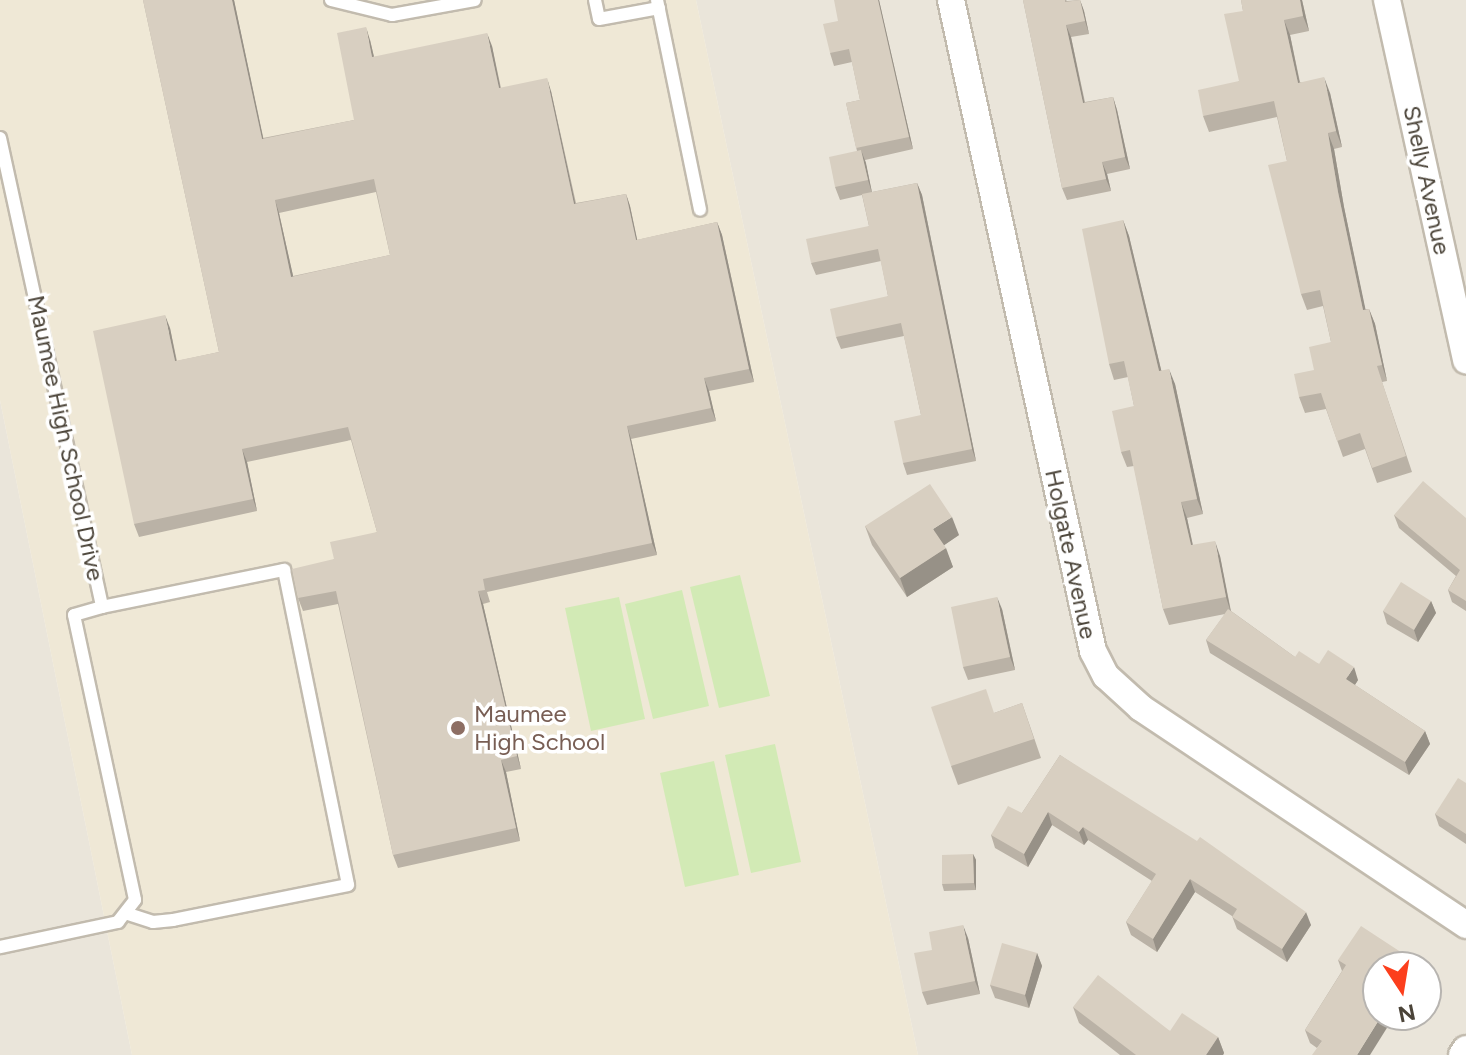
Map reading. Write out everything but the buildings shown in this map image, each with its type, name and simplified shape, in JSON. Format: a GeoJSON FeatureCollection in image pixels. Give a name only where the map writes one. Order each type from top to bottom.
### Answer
{"type":"FeatureCollection","features":[{"type":"Feature","properties":{"kind":"street","name":"Holgate Avenue"},"geometry":{"type":"LineString","coordinates":[[951,0],[1093,651],[1106,676],[1141,708],[1466,925]]}},
{"type":"Feature","properties":{"kind":"street","name":"Shelly Avenue"},"geometry":{"type":"LineString","coordinates":[[1387,0],[1466,360]]}},
{"type":"Feature","properties":{"kind":"street"},"geometry":{"type":"LineString","coordinates":[[1462,1055],[1466,1049]]}},
{"type":"Feature","properties":{"kind":"lane"},"geometry":{"type":"LineString","coordinates":[[331,0],[392,15],[475,0]]}},
{"type":"Feature","properties":{"kind":"lane"},"geometry":{"type":"LineString","coordinates":[[595,0],[599,19],[658,4],[700,210]]}},
{"type":"Feature","properties":{"kind":"lane","name":"Maumee High School Drive"},"geometry":{"type":"LineString","coordinates":[[0,138],[102,607],[74,615],[133,883],[135,900],[128,914]]}},
{"type":"Feature","properties":{"kind":"lane"},"geometry":{"type":"LineString","coordinates":[[0,947],[118,922],[128,914],[153,922],[173,920],[348,885],[284,570],[102,607]]}},
{"type":"Feature","properties":{"kind":"shaded area","name":"Maumee High School"},"geometry":{"type":"Polygon","coordinates":[[[0,0],[696,0],[918,1055],[132,1055],[0,400],[0,0]]]}},
{"type":"Feature","properties":{"kind":"shaded area"},"geometry":{"type":"Polygon","coordinates":[[[696,0],[1466,0],[1466,1055],[918,1055],[696,0]]]}},
{"type":"Feature","properties":{"kind":"shaded area"},"geometry":{"type":"Polygon","coordinates":[[[0,400],[132,1055],[0,1055],[0,400]]]}},
{"type":"Feature","properties":{"kind":"green space"},"geometry":{"type":"Polygon","coordinates":[[[740,575],[770,696],[719,708],[690,587],[740,575]]]}},
{"type":"Feature","properties":{"kind":"green space"},"geometry":{"type":"Polygon","coordinates":[[[682,590],[709,706],[653,719],[625,604],[682,590]]]}},
{"type":"Feature","properties":{"kind":"green space"},"geometry":{"type":"Polygon","coordinates":[[[619,597],[645,719],[591,731],[565,608],[619,597]]]}},
{"type":"Feature","properties":{"kind":"green space"},"geometry":{"type":"Polygon","coordinates":[[[775,744],[801,862],[751,873],[725,755],[775,744]]]}},
{"type":"Feature","properties":{"kind":"green space"},"geometry":{"type":"Polygon","coordinates":[[[714,761],[739,875],[685,887],[660,773],[714,761]]]}},
{"type":"Feature","properties":{"kind":"place","name":"Maumee High School"},"geometry":{"type":"Point","coordinates":[458,728]}}]}
